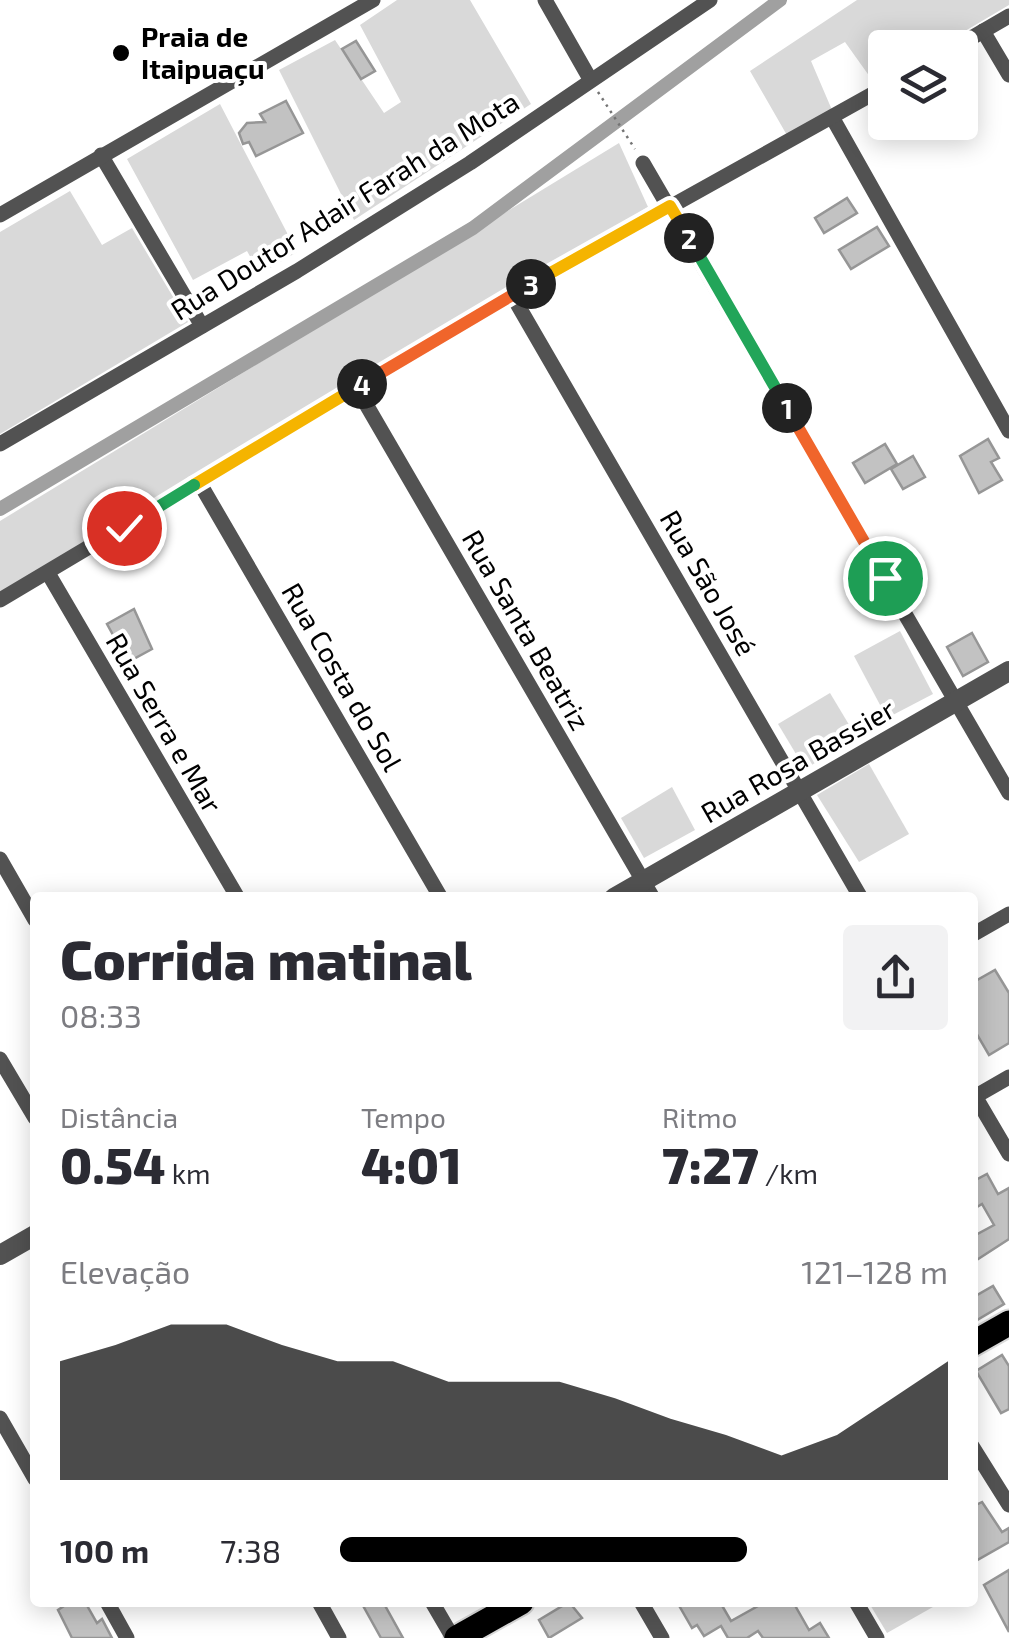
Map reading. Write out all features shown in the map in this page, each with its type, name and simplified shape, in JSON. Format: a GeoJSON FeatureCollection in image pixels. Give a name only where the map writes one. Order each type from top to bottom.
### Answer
{"type":"FeatureCollection","features":[{"type":"Feature","properties":{"kind":"main road"},"geometry":{"type":"LineString","coordinates":[[978,1341],[1009,1323]]}},
{"type":"Feature","properties":{"kind":"main road"},"geometry":{"type":"LineString","coordinates":[[455,1638],[512,1607]]}},
{"type":"Feature","properties":{"kind":"street"},"geometry":{"type":"LineString","coordinates":[[0,214],[374,0]]}},
{"type":"Feature","properties":{"kind":"street"},"geometry":{"type":"LineString","coordinates":[[545,0],[590,79]]}},
{"type":"Feature","properties":{"kind":"street","name":"Rua Doutor Adair Farah da Mota"},"geometry":{"type":"LineString","coordinates":[[0,444],[470,163],[710,0]]}},
{"type":"Feature","properties":{"kind":"street"},"geometry":{"type":"LineString","coordinates":[[978,34],[1009,16]]}},
{"type":"Feature","properties":{"kind":"street"},"geometry":{"type":"LineString","coordinates":[[983,31],[1009,75]]}},
{"type":"Feature","properties":{"kind":"street"},"geometry":{"type":"LineString","coordinates":[[0,600],[512,295],[868,97]]}},
{"type":"Feature","properties":{"kind":"street"},"geometry":{"type":"LineString","coordinates":[[832,117],[1009,431]]}},
{"type":"Feature","properties":{"kind":"street"},"geometry":{"type":"LineString","coordinates":[[101,155],[202,326]]}},
{"type":"Feature","properties":{"kind":"street"},"geometry":{"type":"LineString","coordinates":[[644,163],[1009,793]]}},
{"type":"Feature","properties":{"kind":"street","name":"Rua São José"},"geometry":{"type":"LineString","coordinates":[[512,295],[857,892]]}},
{"type":"Feature","properties":{"kind":"street","name":"Rua Santa Beatriz"},"geometry":{"type":"LineString","coordinates":[[356,387],[648,889]]}},
{"type":"Feature","properties":{"kind":"street","name":"Rua Costa do Sol"},"geometry":{"type":"LineString","coordinates":[[199,482],[438,892]]}},
{"type":"Feature","properties":{"kind":"street","name":"Rua Serra e Mar"},"geometry":{"type":"LineString","coordinates":[[48,573],[234,892]]}},
{"type":"Feature","properties":{"kind":"street","name":"Rua Rosa Bassier"},"geometry":{"type":"LineString","coordinates":[[648,889],[800,791],[1009,671]]}},
{"type":"Feature","properties":{"kind":"street"},"geometry":{"type":"LineString","coordinates":[[0,860],[30,911]]}},
{"type":"Feature","properties":{"kind":"street"},"geometry":{"type":"LineString","coordinates":[[978,932],[1009,914]]}},
{"type":"Feature","properties":{"kind":"street"},"geometry":{"type":"LineString","coordinates":[[0,1058],[30,1109]]}},
{"type":"Feature","properties":{"kind":"street"},"geometry":{"type":"LineString","coordinates":[[978,1092],[1009,1077]]}},
{"type":"Feature","properties":{"kind":"street"},"geometry":{"type":"LineString","coordinates":[[978,1101],[1009,1154]]}},
{"type":"Feature","properties":{"kind":"street"},"geometry":{"type":"LineString","coordinates":[[0,1256],[30,1238]]}},
{"type":"Feature","properties":{"kind":"street"},"geometry":{"type":"LineString","coordinates":[[0,1418],[30,1469]]}},
{"type":"Feature","properties":{"kind":"street"},"geometry":{"type":"LineString","coordinates":[[978,1456],[1009,1505]]}},
{"type":"Feature","properties":{"kind":"street"},"geometry":{"type":"LineString","coordinates":[[110,1607],[127,1638]]}},
{"type":"Feature","properties":{"kind":"street"},"geometry":{"type":"LineString","coordinates":[[321,1607],[339,1638]]}},
{"type":"Feature","properties":{"kind":"street"},"geometry":{"type":"LineString","coordinates":[[435,1607],[455,1638]]}},
{"type":"Feature","properties":{"kind":"street"},"geometry":{"type":"LineString","coordinates":[[645,1607],[662,1638]]}},
{"type":"Feature","properties":{"kind":"street"},"geometry":{"type":"LineString","coordinates":[[859,1607],[878,1638]]}},
{"type":"Feature","properties":{"kind":"path"},"geometry":{"type":"LineString","coordinates":[[608,108],[644,163]]}},
{"type":"Feature","properties":{"kind":"shaded area"},"geometry":{"type":"Polygon","coordinates":[[[397,0],[470,0],[531,104],[354,220],[279,70],[335,40],[384,113],[401,102],[360,25],[397,0]]]}},
{"type":"Feature","properties":{"kind":"shaded area"},"geometry":{"type":"Polygon","coordinates":[[[857,0],[1009,0],[1009,5],[967,30],[868,30],[868,74],[845,42],[811,61],[832,110],[788,137],[750,71],[857,0]]]}},
{"type":"Feature","properties":{"kind":"shaded area"},"geometry":{"type":"Polygon","coordinates":[[[220,104],[297,252],[260,274],[247,251],[193,280],[127,159],[220,104]]]}},
{"type":"Feature","properties":{"kind":"shaded area"},"geometry":{"type":"Polygon","coordinates":[[[619,143],[648,207],[0,600],[0,521],[619,143]]]}},
{"type":"Feature","properties":{"kind":"shaded area"},"geometry":{"type":"Polygon","coordinates":[[[70,191],[102,245],[132,228],[188,322],[0,434],[0,232],[70,191]]]}},
{"type":"Feature","properties":{"kind":"shaded area"},"geometry":{"type":"Polygon","coordinates":[[[900,631],[933,694],[887,718],[854,656],[900,631]]]}},
{"type":"Feature","properties":{"kind":"shaded area"},"geometry":{"type":"Polygon","coordinates":[[[830,693],[857,738],[805,769],[778,724],[830,693]]]}},
{"type":"Feature","properties":{"kind":"shaded area"},"geometry":{"type":"Polygon","coordinates":[[[869,764],[909,834],[859,862],[817,795],[869,764]]]}},
{"type":"Feature","properties":{"kind":"shaded area"},"geometry":{"type":"Polygon","coordinates":[[[672,787],[695,830],[644,858],[621,818],[672,787]]]}},
{"type":"Feature","properties":{"kind":"shaded area"},"geometry":{"type":"Polygon","coordinates":[[[871,1607],[933,1607],[887,1633],[871,1607]]]}},
{"type":"Feature","properties":{"kind":"building"},"geometry":{"type":"Polygon","coordinates":[[[356,41],[375,71],[361,79],[342,49],[356,41]]]}},
{"type":"Feature","properties":{"kind":"building"},"geometry":{"type":"Polygon","coordinates":[[[286,101],[303,133],[256,156],[249,142],[243,144],[239,133],[247,123],[265,122],[260,114],[286,101]]]}},
{"type":"Feature","properties":{"kind":"building"},"geometry":{"type":"Polygon","coordinates":[[[847,198],[857,213],[824,233],[815,218],[847,198]]]}},
{"type":"Feature","properties":{"kind":"building"},"geometry":{"type":"Polygon","coordinates":[[[877,227],[889,246],[851,269],[839,250],[877,227]]]}},
{"type":"Feature","properties":{"kind":"building"},"geometry":{"type":"Polygon","coordinates":[[[988,439],[999,458],[991,462],[1002,480],[979,493],[960,456],[988,439]]]}},
{"type":"Feature","properties":{"kind":"building"},"geometry":{"type":"Polygon","coordinates":[[[885,444],[897,464],[865,483],[853,463],[885,444]]]}},
{"type":"Feature","properties":{"kind":"building"},"geometry":{"type":"Polygon","coordinates":[[[913,456],[925,477],[903,489],[891,469],[913,456]]]}},
{"type":"Feature","properties":{"kind":"building"},"geometry":{"type":"Polygon","coordinates":[[[134,609],[152,649],[128,662],[107,624],[134,609]]]}},
{"type":"Feature","properties":{"kind":"building"},"geometry":{"type":"Polygon","coordinates":[[[972,633],[988,662],[963,676],[947,647],[972,633]]]}},
{"type":"Feature","properties":{"kind":"building"},"geometry":{"type":"Polygon","coordinates":[[[995,970],[1009,993],[1009,1043],[989,1055],[978,1036],[978,980],[995,970]]]}},
{"type":"Feature","properties":{"kind":"building"},"geometry":{"type":"Polygon","coordinates":[[[987,1174],[998,1194],[1009,1188],[1009,1239],[978,1259],[978,1234],[994,1225],[982,1204],[978,1206],[978,1179],[987,1174]]]}},
{"type":"Feature","properties":{"kind":"building"},"geometry":{"type":"Polygon","coordinates":[[[993,1286],[1004,1304],[978,1319],[978,1295],[993,1286]]]}},
{"type":"Feature","properties":{"kind":"building"},"geometry":{"type":"Polygon","coordinates":[[[1002,1355],[1009,1366],[1009,1409],[1001,1413],[978,1370],[1002,1355]]]}},
{"type":"Feature","properties":{"kind":"building"},"geometry":{"type":"Polygon","coordinates":[[[982,1502],[1002,1532],[1009,1528],[1009,1542],[978,1560],[978,1504],[982,1502]]]}},
{"type":"Feature","properties":{"kind":"building"},"geometry":{"type":"Polygon","coordinates":[[[1009,1570],[1009,1632],[984,1585],[1009,1570]]]}},
{"type":"Feature","properties":{"kind":"building"},"geometry":{"type":"Polygon","coordinates":[[[88,1607],[97,1623],[102,1619],[112,1638],[72,1638],[58,1610],[88,1607]]]}},
{"type":"Feature","properties":{"kind":"building"},"geometry":{"type":"Polygon","coordinates":[[[364,1607],[386,1607],[403,1638],[381,1638],[364,1607]]]}},
{"type":"Feature","properties":{"kind":"building"},"geometry":{"type":"Polygon","coordinates":[[[561,1607],[573,1607],[582,1618],[549,1638],[539,1620],[561,1607]]]}},
{"type":"Feature","properties":{"kind":"building"},"geometry":{"type":"Polygon","coordinates":[[[680,1607],[723,1607],[731,1621],[756,1607],[796,1607],[809,1630],[820,1623],[829,1638],[763,1638],[758,1631],[747,1638],[728,1638],[721,1626],[704,1636],[697,1625],[692,1628],[680,1607]]]}},
{"type":"Feature","properties":{"kind":"waterway"},"geometry":{"type":"LineString","coordinates":[[0,509],[473,228],[780,0]]}},
{"type":"Feature","properties":{"kind":"place","name":"Praia de Itaipuaçu"},"geometry":{"type":"Point","coordinates":[121,53]}},
{"type":"Feature","properties":{"kind":"route"},"geometry":{"type":"LineString","coordinates":[[124,528],[512,295],[670,206],[885,578]]}}]}
